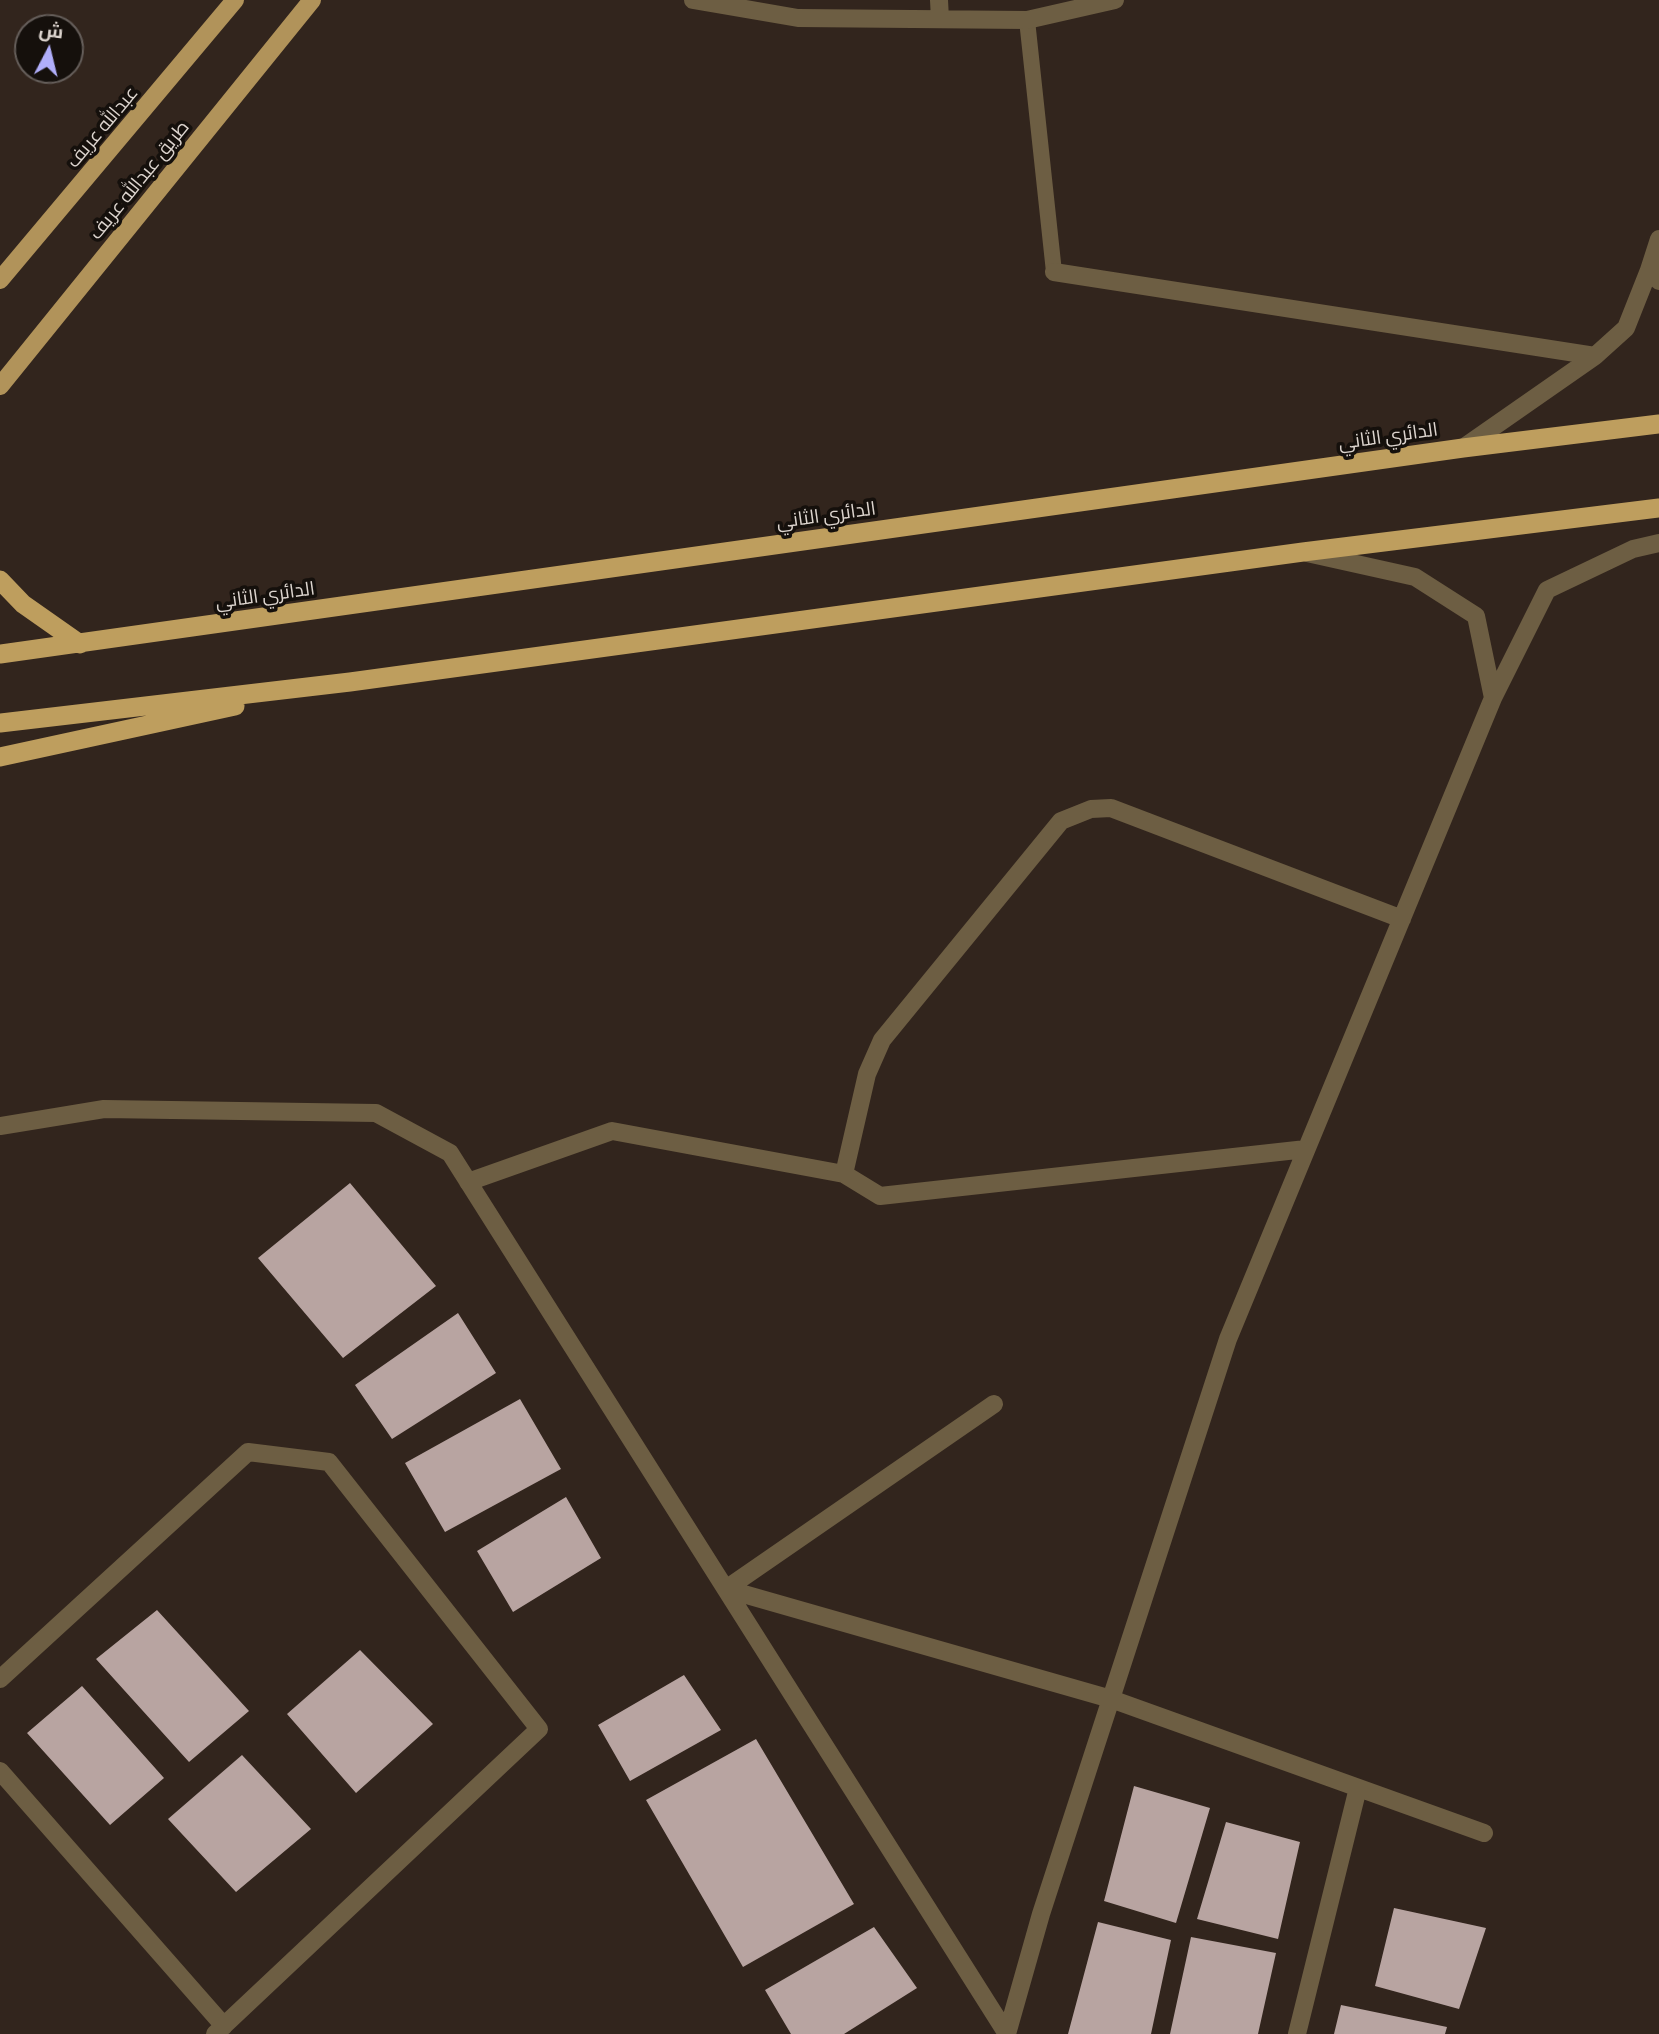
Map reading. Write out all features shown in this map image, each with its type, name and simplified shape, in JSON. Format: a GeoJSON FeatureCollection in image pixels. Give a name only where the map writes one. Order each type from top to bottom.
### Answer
{"type":"FeatureCollection","features":[{"type":"Feature","properties":{"kind":"highway","name":"الدائري الثاني"},"geometry":{"type":"LineString","coordinates":[[0,654],[1463,448],[1659,424]]}},
{"type":"Feature","properties":{"kind":"highway"},"geometry":{"type":"LineString","coordinates":[[0,723],[350,682],[1303,552],[1659,508]]}},
{"type":"Feature","properties":{"kind":"highway"},"geometry":{"type":"LineString","coordinates":[[0,580],[23,604],[80,644]]}},
{"type":"Feature","properties":{"kind":"highway"},"geometry":{"type":"LineString","coordinates":[[0,757],[350,682]]}},
{"type":"Feature","properties":{"kind":"main road","name":"عبدالله عريف"},"geometry":{"type":"LineString","coordinates":[[0,280],[235,0]]}},
{"type":"Feature","properties":{"kind":"main road","name":"طريق عبدالله عريف"},"geometry":{"type":"LineString","coordinates":[[0,386],[312,0]]}},
{"type":"Feature","properties":{"kind":"street"},"geometry":{"type":"LineString","coordinates":[[693,0],[798,18],[1027,20],[1115,0]]}},
{"type":"Feature","properties":{"kind":"street"},"geometry":{"type":"LineString","coordinates":[[939,0],[940,19]]}},
{"type":"Feature","properties":{"kind":"street"},"geometry":{"type":"LineString","coordinates":[[1463,448],[1595,356],[1626,328],[1654,275],[1659,239]]}},
{"type":"Feature","properties":{"kind":"street"},"geometry":{"type":"LineString","coordinates":[[1054,272],[1595,356]]}},
{"type":"Feature","properties":{"kind":"street"},"geometry":{"type":"LineString","coordinates":[[1007,2034],[1041,1914],[1228,1339],[1493,698],[1547,590],[1633,549],[1659,543]]}},
{"type":"Feature","properties":{"kind":"street"},"geometry":{"type":"LineString","coordinates":[[1303,552],[1415,577],[1476,616],[1493,698]]}},
{"type":"Feature","properties":{"kind":"street"},"geometry":{"type":"LineString","coordinates":[[844,1174],[867,1074],[882,1040],[1061,821],[1091,809],[1111,808],[1402,919]]}},
{"type":"Feature","properties":{"kind":"street"},"geometry":{"type":"LineString","coordinates":[[0,1126],[104,1109],[376,1113],[450,1153],[1007,2034]]}},
{"type":"Feature","properties":{"kind":"street"},"geometry":{"type":"LineString","coordinates":[[468,1182],[612,1131],[844,1174],[880,1196],[1306,1149]]}},
{"type":"Feature","properties":{"kind":"street"},"geometry":{"type":"LineString","coordinates":[[726,1589],[994,1404]]}},
{"type":"Feature","properties":{"kind":"street"},"geometry":{"type":"LineString","coordinates":[[0,1679],[248,1452],[329,1462],[539,1729],[220,2030],[0,1771]]}},
{"type":"Feature","properties":{"kind":"street"},"geometry":{"type":"LineString","coordinates":[[726,1589],[1111,1699],[1484,1833]]}},
{"type":"Feature","properties":{"kind":"street"},"geometry":{"type":"LineString","coordinates":[[1297,2034],[1358,1788]]}},
{"type":"Feature","properties":{"kind":"lane"},"geometry":{"type":"LineString","coordinates":[[1027,20],[1054,272]]}},
{"type":"Feature","properties":{"kind":"building"},"geometry":{"type":"Polygon","coordinates":[[[350,1183],[436,1286],[343,1358],[258,1258],[350,1183]]]}},
{"type":"Feature","properties":{"kind":"building"},"geometry":{"type":"Polygon","coordinates":[[[458,1313],[496,1373],[392,1439],[355,1385],[458,1313]]]}},
{"type":"Feature","properties":{"kind":"building"},"geometry":{"type":"Polygon","coordinates":[[[520,1399],[561,1469],[445,1532],[405,1463],[520,1399]]]}},
{"type":"Feature","properties":{"kind":"building"},"geometry":{"type":"Polygon","coordinates":[[[566,1497],[601,1558],[513,1612],[477,1551],[566,1497]]]}},
{"type":"Feature","properties":{"kind":"building"},"geometry":{"type":"Polygon","coordinates":[[[157,1610],[249,1711],[189,1762],[96,1659],[157,1610]]]}},
{"type":"Feature","properties":{"kind":"building"},"geometry":{"type":"Polygon","coordinates":[[[360,1650],[433,1724],[356,1793],[287,1714],[360,1650]]]}},
{"type":"Feature","properties":{"kind":"building"},"geometry":{"type":"Polygon","coordinates":[[[684,1675],[721,1730],[630,1781],[598,1725],[684,1675]]]}},
{"type":"Feature","properties":{"kind":"building"},"geometry":{"type":"Polygon","coordinates":[[[82,1686],[164,1778],[110,1825],[27,1733],[82,1686]]]}},
{"type":"Feature","properties":{"kind":"building"},"geometry":{"type":"Polygon","coordinates":[[[756,1739],[854,1904],[743,1967],[646,1800],[756,1739]]]}},
{"type":"Feature","properties":{"kind":"building"},"geometry":{"type":"Polygon","coordinates":[[[242,1755],[311,1829],[236,1892],[168,1819],[242,1755]]]}},
{"type":"Feature","properties":{"kind":"building"},"geometry":{"type":"Polygon","coordinates":[[[1134,1786],[1210,1808],[1176,1923],[1104,1901],[1134,1786]]]}},
{"type":"Feature","properties":{"kind":"building"},"geometry":{"type":"Polygon","coordinates":[[[1226,1822],[1300,1842],[1278,1939],[1197,1919],[1226,1822]]]}},
{"type":"Feature","properties":{"kind":"building"},"geometry":{"type":"Polygon","coordinates":[[[1394,1908],[1486,1928],[1459,2009],[1375,1986],[1394,1908]]]}},
{"type":"Feature","properties":{"kind":"building"},"geometry":{"type":"Polygon","coordinates":[[[1098,1922],[1171,1940],[1151,2034],[1068,2034],[1098,1922]]]}},
{"type":"Feature","properties":{"kind":"building"},"geometry":{"type":"Polygon","coordinates":[[[874,1927],[917,1988],[844,2034],[791,2034],[765,1990],[874,1927]]]}},
{"type":"Feature","properties":{"kind":"building"},"geometry":{"type":"Polygon","coordinates":[[[1191,1937],[1276,1953],[1258,2034],[1170,2034],[1191,1937]]]}},
{"type":"Feature","properties":{"kind":"building"},"geometry":{"type":"Polygon","coordinates":[[[1341,2005],[1447,2027],[1445,2034],[1334,2034],[1341,2005]]]}}]}
